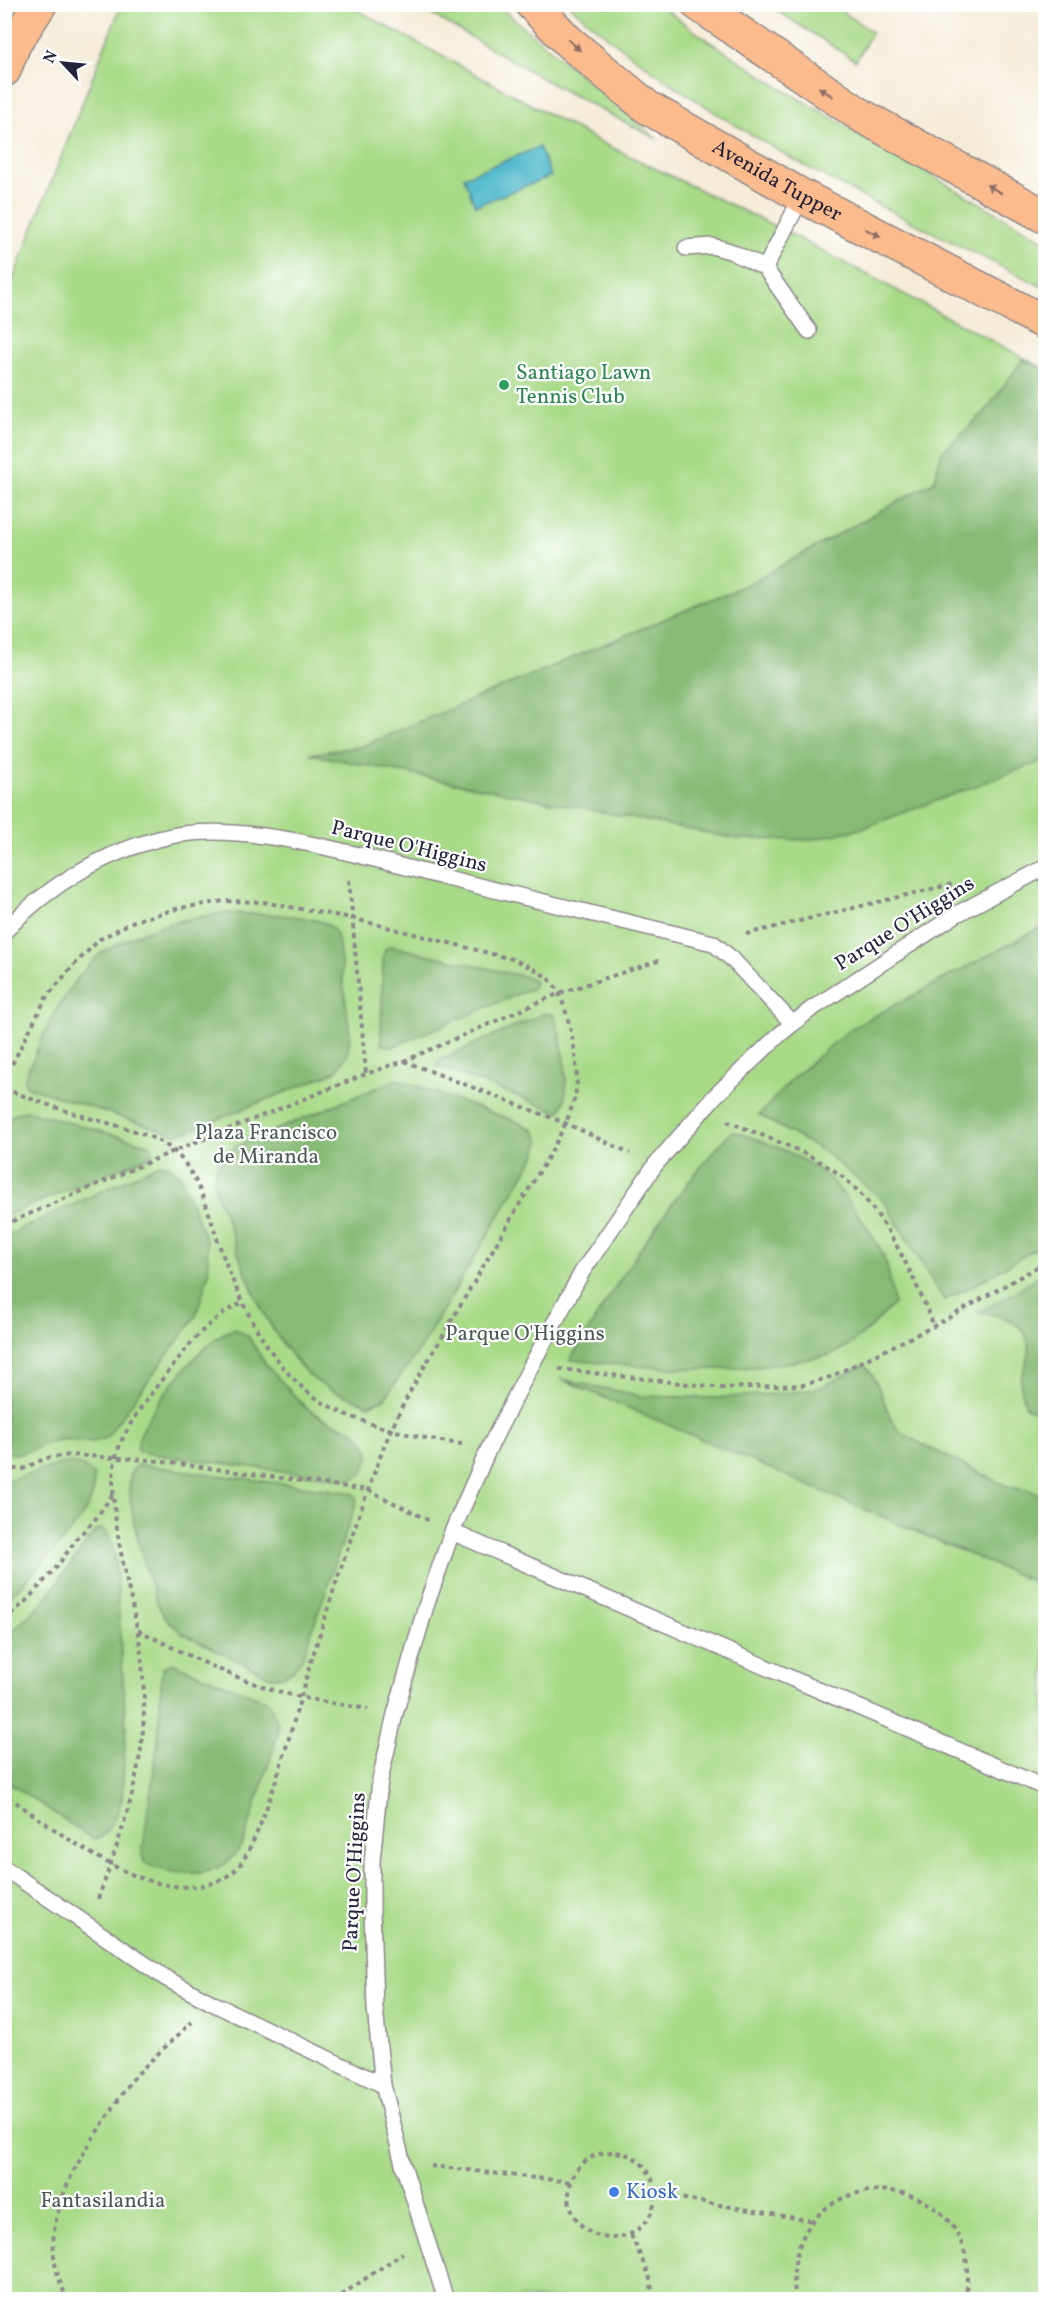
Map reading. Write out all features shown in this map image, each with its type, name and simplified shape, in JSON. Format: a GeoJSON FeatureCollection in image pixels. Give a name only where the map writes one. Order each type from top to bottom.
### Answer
{"type":"FeatureCollection","features":[{"type":"Feature","properties":{"kind":"main road"},"geometry":{"type":"LineString","coordinates":[[9,57],[20,4]]}},
{"type":"Feature","properties":{"kind":"main road"},"geometry":{"type":"LineString","coordinates":[[9,57],[40,4]]}},
{"type":"Feature","properties":{"kind":"main road","name":"Avenida Tupper"},"geometry":{"type":"LineString","coordinates":[[532,4],[569,42],[647,107],[802,196],[1046,323]]}},
{"type":"Feature","properties":{"kind":"main road"},"geometry":{"type":"LineString","coordinates":[[698,4],[862,116],[1046,217]]}},
{"type":"Feature","properties":{"kind":"lane"},"geometry":{"type":"LineString","coordinates":[[765,268],[802,196]]}},
{"type":"Feature","properties":{"kind":"lane"},"geometry":{"type":"LineString","coordinates":[[686,248],[712,246],[730,251],[765,268],[809,331]]}},
{"type":"Feature","properties":{"kind":"lane","name":"Parque O'Higgins"},"geometry":{"type":"LineString","coordinates":[[4,932],[19,916],[75,873],[117,852],[172,836],[210,833],[240,834],[348,853],[713,943],[732,959],[793,1024]]}},
{"type":"Feature","properties":{"kind":"lane","name":"Parque O'Higgins"},"geometry":{"type":"LineString","coordinates":[[446,2300],[404,2168],[383,2085],[372,1963],[372,1862],[380,1780],[395,1714],[426,1606],[452,1532],[489,1448],[582,1272],[655,1165],[732,1078],[793,1024],[872,968],[957,914],[1046,867]]}},
{"type":"Feature","properties":{"kind":"lane"},"geometry":{"type":"LineString","coordinates":[[452,1532],[1046,1788]]}},
{"type":"Feature","properties":{"kind":"lane"},"geometry":{"type":"LineString","coordinates":[[4,1868],[167,1979],[383,2085]]}},
{"type":"Feature","properties":{"kind":"path"},"geometry":{"type":"LineString","coordinates":[[348,853],[351,918],[366,1074]]}},
{"type":"Feature","properties":{"kind":"path"},"geometry":{"type":"LineString","coordinates":[[4,1225],[174,1151],[404,1061],[560,993],[713,943],[954,883]]}},
{"type":"Feature","properties":{"kind":"path"},"geometry":{"type":"LineString","coordinates":[[4,1080],[46,998],[64,975],[100,939],[134,921],[180,908],[224,901],[263,902],[351,918],[512,959],[531,967],[551,982],[560,993],[573,1040],[576,1091],[565,1123],[541,1169],[390,1429],[299,1697],[279,1769],[252,1846],[235,1872],[205,1886],[169,1886],[142,1879],[110,1865],[4,1794]]}},
{"type":"Feature","properties":{"kind":"path"},"geometry":{"type":"LineString","coordinates":[[404,1061],[565,1123],[655,1165]]}},
{"type":"Feature","properties":{"kind":"path"},"geometry":{"type":"LineString","coordinates":[[4,1089],[140,1133],[174,1151],[191,1173],[254,1325],[276,1357],[306,1390],[333,1407],[390,1429],[441,1441],[489,1448]]}},
{"type":"Feature","properties":{"kind":"path"},"geometry":{"type":"LineString","coordinates":[[702,1112],[785,1146],[840,1174],[868,1205],[898,1247],[934,1326]]}},
{"type":"Feature","properties":{"kind":"path"},"geometry":{"type":"LineString","coordinates":[[531,1366],[723,1388],[803,1385],[830,1377],[934,1326],[1046,1262]]}},
{"type":"Feature","properties":{"kind":"path"},"geometry":{"type":"LineString","coordinates":[[88,1925],[110,1865],[134,1785],[144,1710],[138,1630],[120,1544],[113,1493],[115,1457],[126,1431],[185,1350],[217,1317],[244,1302]]}},
{"type":"Feature","properties":{"kind":"path"},"geometry":{"type":"LineString","coordinates":[[4,1469],[23,1469],[46,1458],[70,1455],[172,1462],[368,1490],[452,1532]]}},
{"type":"Feature","properties":{"kind":"path"},"geometry":{"type":"LineString","coordinates":[[4,1620],[25,1602],[56,1568],[78,1537],[94,1521],[113,1493]]}},
{"type":"Feature","properties":{"kind":"path"},"geometry":{"type":"LineString","coordinates":[[138,1630],[185,1654],[235,1675],[299,1697],[395,1714]]}},
{"type":"Feature","properties":{"kind":"path"},"geometry":{"type":"LineString","coordinates":[[69,2300],[65,2295],[56,2267],[53,2240],[58,2211],[69,2182],[91,2141],[131,2081],[212,2003]]}},
{"type":"Feature","properties":{"kind":"path"},"geometry":{"type":"LineString","coordinates":[[612,2152],[626,2154],[642,2164],[653,2181],[656,2194],[655,2206],[650,2218],[631,2235],[619,2238],[594,2235],[584,2228],[571,2207],[571,2182],[587,2160],[598,2154],[612,2152]]}},
{"type":"Feature","properties":{"kind":"path"},"geometry":{"type":"LineString","coordinates":[[404,2168],[458,2168],[571,2182]]}},
{"type":"Feature","properties":{"kind":"path"},"geometry":{"type":"LineString","coordinates":[[797,2300],[794,2290],[794,2265],[800,2242],[813,2221],[833,2203],[857,2192],[884,2188],[910,2194],[933,2206],[952,2225],[964,2249],[968,2276],[965,2300]]}},
{"type":"Feature","properties":{"kind":"path"},"geometry":{"type":"LineString","coordinates":[[656,2194],[813,2221]]}},
{"type":"Feature","properties":{"kind":"path"},"geometry":{"type":"LineString","coordinates":[[631,2235],[649,2275],[654,2300]]}},
{"type":"Feature","properties":{"kind":"path"},"geometry":{"type":"LineString","coordinates":[[334,2300],[425,2239]]}},
{"type":"Feature","properties":{"kind":"path"},"geometry":{"type":"LineString","coordinates":[[60,2300],[65,2295]]}},
{"type":"Feature","properties":{"kind":"green space","name":"Parque O'Higgins"},"geometry":{"type":"Polygon","coordinates":[[[121,5],[348,5],[596,140],[785,231],[1045,369],[1045,2299],[5,2299],[4,302],[121,5]]]}},
{"type":"Feature","properties":{"kind":"green space"},"geometry":{"type":"Polygon","coordinates":[[[415,5],[497,5],[657,139],[554,85],[415,5]]]}},
{"type":"Feature","properties":{"kind":"green space"},"geometry":{"type":"Polygon","coordinates":[[[569,5],[660,5],[700,35],[782,89],[1045,241],[1045,288],[859,195],[737,126],[679,89],[623,49],[569,5]]]}},
{"type":"Feature","properties":{"kind":"green space"},"geometry":{"type":"Polygon","coordinates":[[[768,5],[833,5],[872,32],[856,61],[768,5]]]}},
{"type":"Feature","properties":{"kind":"green space"},"geometry":{"type":"Polygon","coordinates":[[[1023,359],[1045,369],[1045,760],[860,829],[809,840],[738,839],[309,754],[362,746],[748,584],[935,481],[941,453],[985,412],[1023,359]]]}},
{"type":"Feature","properties":{"kind":"green space"},"geometry":{"type":"Polygon","coordinates":[[[227,913],[311,919],[323,922],[334,931],[338,939],[350,1035],[347,1056],[335,1072],[189,1131],[174,1134],[28,1087],[25,1077],[55,1012],[74,983],[100,954],[131,937],[157,927],[227,913]]]}},
{"type":"Feature","properties":{"kind":"green space"},"geometry":{"type":"Polygon","coordinates":[[[1045,925],[1045,1243],[971,1287],[944,1300],[883,1200],[823,1151],[759,1115],[793,1078],[850,1029],[1045,925]]]}},
{"type":"Feature","properties":{"kind":"green space"},"geometry":{"type":"Polygon","coordinates":[[[391,946],[530,978],[535,982],[533,988],[392,1047],[381,1044],[383,956],[386,948],[391,946]]]}},
{"type":"Feature","properties":{"kind":"green space"},"geometry":{"type":"Polygon","coordinates":[[[545,1013],[554,1015],[565,1065],[566,1093],[559,1112],[437,1066],[442,1059],[545,1013]]]}},
{"type":"Feature","properties":{"kind":"green space","name":"Plaza Francisco de Miranda"},"geometry":{"type":"Polygon","coordinates":[[[397,1079],[518,1122],[534,1130],[540,1141],[536,1154],[419,1350],[384,1399],[370,1405],[320,1384],[306,1372],[278,1337],[266,1318],[248,1278],[216,1193],[214,1175],[224,1157],[235,1147],[397,1079]]]}},
{"type":"Feature","properties":{"kind":"green space"},"geometry":{"type":"Polygon","coordinates":[[[28,1111],[147,1144],[152,1147],[152,1155],[5,1216],[5,1121],[16,1113],[28,1111]]]}},
{"type":"Feature","properties":{"kind":"green space"},"geometry":{"type":"Polygon","coordinates":[[[732,1131],[768,1143],[791,1154],[813,1166],[831,1180],[859,1215],[876,1242],[889,1273],[894,1304],[851,1343],[827,1356],[774,1365],[716,1369],[686,1369],[570,1360],[666,1213],[732,1131]]]}},
{"type":"Feature","properties":{"kind":"green space"},"geometry":{"type":"Polygon","coordinates":[[[160,1164],[168,1165],[180,1175],[206,1240],[209,1272],[196,1316],[106,1438],[92,1442],[59,1440],[19,1454],[5,1452],[5,1236],[160,1164]]]}},
{"type":"Feature","properties":{"kind":"green space"},"geometry":{"type":"Polygon","coordinates":[[[1045,1271],[1045,1417],[1026,1407],[1022,1393],[1021,1379],[1029,1351],[1025,1333],[1005,1318],[979,1312],[1014,1293],[1045,1271]]]}},
{"type":"Feature","properties":{"kind":"green space"},"geometry":{"type":"Polygon","coordinates":[[[234,1329],[248,1336],[266,1365],[306,1408],[324,1419],[354,1431],[361,1438],[367,1446],[369,1457],[362,1474],[351,1480],[138,1451],[139,1439],[146,1422],[173,1382],[207,1347],[234,1329]]]}},
{"type":"Feature","properties":{"kind":"green space"},"geometry":{"type":"Polygon","coordinates":[[[864,1365],[875,1380],[893,1422],[903,1434],[1005,1485],[1045,1496],[1045,1576],[1036,1583],[561,1379],[640,1396],[715,1398],[779,1394],[819,1388],[864,1365]]]}},
{"type":"Feature","properties":{"kind":"green space"},"geometry":{"type":"Polygon","coordinates":[[[64,1463],[80,1465],[93,1474],[90,1502],[84,1514],[64,1540],[5,1601],[5,1481],[64,1463]]]}},
{"type":"Feature","properties":{"kind":"green space"},"geometry":{"type":"Polygon","coordinates":[[[140,1465],[354,1494],[357,1500],[305,1651],[293,1670],[284,1676],[271,1677],[182,1633],[164,1616],[149,1580],[133,1516],[130,1480],[133,1469],[140,1465]]]}},
{"type":"Feature","properties":{"kind":"green space"},"geometry":{"type":"Polygon","coordinates":[[[102,1529],[108,1534],[115,1554],[126,1728],[122,1798],[116,1816],[106,1833],[99,1839],[93,1839],[5,1780],[4,1639],[44,1601],[96,1530],[102,1529]]]}},
{"type":"Feature","properties":{"kind":"green space"},"geometry":{"type":"Polygon","coordinates":[[[172,1663],[269,1702],[278,1724],[278,1734],[244,1841],[234,1856],[225,1864],[215,1869],[194,1873],[157,1868],[144,1862],[142,1855],[158,1740],[162,1668],[172,1663]]]}},
{"type":"Feature","properties":{"kind":"water"},"geometry":{"type":"Polygon","coordinates":[[[539,147],[551,176],[475,206],[464,177],[539,147]]]}},
{"type":"Feature","properties":{"kind":"place","name":"Santiago Lawn Tennis Club"},"geometry":{"type":"Point","coordinates":[504,385]}},
{"type":"Feature","properties":{"kind":"place","name":"Kiosk"},"geometry":{"type":"Point","coordinates":[614,2192]}},
{"type":"Feature","properties":{"kind":"park label","name":"Fantasilandia"},"geometry":{"type":"Point","coordinates":[103,2201]}}]}
